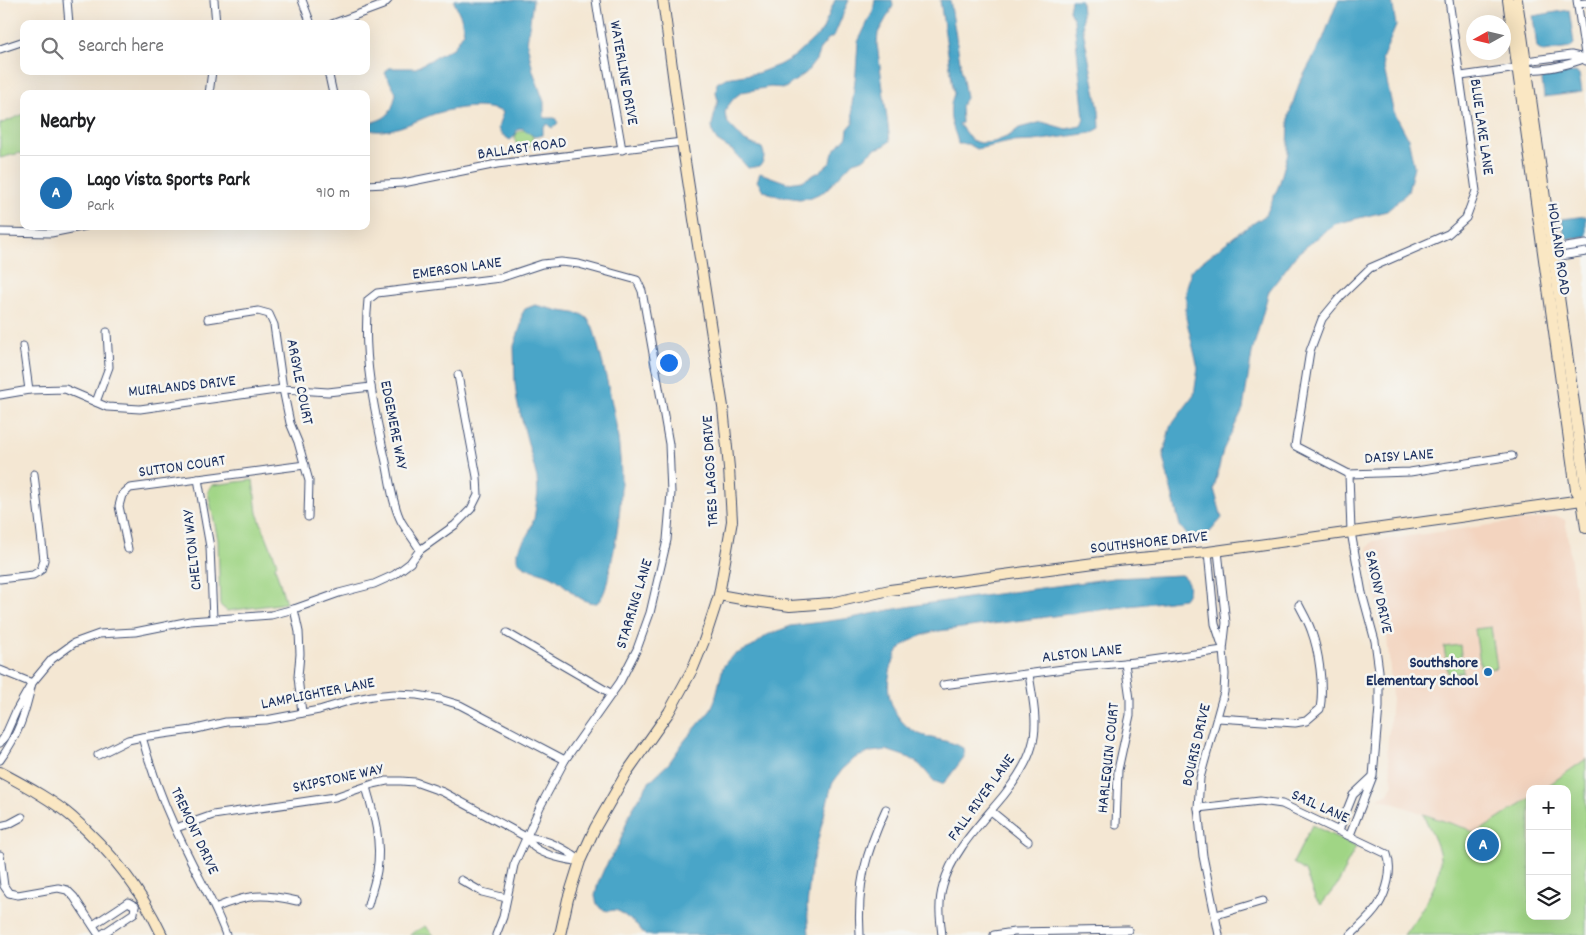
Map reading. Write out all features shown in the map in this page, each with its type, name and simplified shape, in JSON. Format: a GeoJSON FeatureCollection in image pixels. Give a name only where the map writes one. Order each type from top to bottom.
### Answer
{"type":"FeatureCollection","features":[{"type":"Feature","properties":{"kind":"street"},"geometry":{"type":"LineString","coordinates":[[67,0],[68,20]]}},
{"type":"Feature","properties":{"kind":"street"},"geometry":{"type":"LineString","coordinates":[[214,0],[216,20]]}},
{"type":"Feature","properties":{"kind":"street"},"geometry":{"type":"LineString","coordinates":[[302,0],[310,20]]}},
{"type":"Feature","properties":{"kind":"street"},"geometry":{"type":"LineString","coordinates":[[343,20],[383,5],[388,0]]}},
{"type":"Feature","properties":{"kind":"street","name":"WATERLINE DRIVE"},"geometry":{"type":"LineString","coordinates":[[596,0],[622,150]]}},
{"type":"Feature","properties":{"kind":"street","name":"TRES LAGOS DRIVE"},"geometry":{"type":"LineString","coordinates":[[560,935],[568,899],[580,861],[595,828],[615,791],[680,694],[704,641],[719,595],[732,521],[723,407],[682,142],[663,0]]}},
{"type":"Feature","properties":{"kind":"street","name":"BLUE LAKE LANE"},"geometry":{"type":"LineString","coordinates":[[1295,446],[1310,351],[1322,319],[1341,296],[1370,268],[1448,234],[1466,218],[1476,191],[1449,0]]}},
{"type":"Feature","properties":{"kind":"street","name":"HOLLAND ROAD"},"geometry":{"type":"LineString","coordinates":[[1508,0],[1523,67]]}},
{"type":"Feature","properties":{"kind":"street","name":"HOLLAND ROAD"},"geometry":{"type":"LineString","coordinates":[[1517,0],[1523,67],[1586,488],[1582,500],[1586,528]]}},
{"type":"Feature","properties":{"kind":"street"},"geometry":{"type":"LineString","coordinates":[[1461,76],[1523,67],[1573,64],[1586,59],[1581,2]]}},
{"type":"Feature","properties":{"kind":"street"},"geometry":{"type":"LineString","coordinates":[[0,49],[20,42]]}},
{"type":"Feature","properties":{"kind":"street"},"geometry":{"type":"LineString","coordinates":[[210,90],[211,75]]}},
{"type":"Feature","properties":{"kind":"street"},"geometry":{"type":"LineString","coordinates":[[329,75],[332,90]]}},
{"type":"Feature","properties":{"kind":"street","name":"BALLAST ROAD"},"geometry":{"type":"LineString","coordinates":[[370,184],[404,183],[497,164],[682,142]]}},
{"type":"Feature","properties":{"kind":"street"},"geometry":{"type":"LineString","coordinates":[[0,232],[51,233],[66,230]]}},
{"type":"Feature","properties":{"kind":"street"},"geometry":{"type":"LineString","coordinates":[[1550,253],[1586,244]]}},
{"type":"Feature","properties":{"kind":"street"},"geometry":{"type":"LineString","coordinates":[[1550,253],[1586,252]]}},
{"type":"Feature","properties":{"kind":"street","name":"EMERSON LANE"},"geometry":{"type":"LineString","coordinates":[[368,300],[377,293],[500,278],[542,264],[561,262],[579,264],[638,280]]}},
{"type":"Feature","properties":{"kind":"street","name":"STARRING LANE"},"geometry":{"type":"LineString","coordinates":[[496,935],[503,917],[514,865],[526,837],[565,760],[583,732],[612,694],[635,653],[650,613],[667,540],[671,492],[669,444],[642,291],[638,280]]}},
{"type":"Feature","properties":{"kind":"street","name":"EDGEMERE WAY"},"geometry":{"type":"LineString","coordinates":[[368,300],[367,356],[371,387],[394,497],[401,520],[420,550]]}},
{"type":"Feature","properties":{"kind":"street","name":"ARGYLE COURT"},"geometry":{"type":"LineString","coordinates":[[208,319],[258,311],[269,314],[274,325],[290,423],[298,442],[309,481],[308,517]]}},
{"type":"Feature","properties":{"kind":"street"},"geometry":{"type":"LineString","coordinates":[[96,402],[109,367],[107,332]]}},
{"type":"Feature","properties":{"kind":"street"},"geometry":{"type":"LineString","coordinates":[[23,346],[30,390]]}},
{"type":"Feature","properties":{"kind":"street"},"geometry":{"type":"LineString","coordinates":[[0,743],[32,683],[52,659],[74,643],[98,634],[135,632],[190,621],[271,615],[374,584],[394,575],[410,563],[420,550],[455,524],[471,509],[478,495],[477,478],[458,375]]}},
{"type":"Feature","properties":{"kind":"street","name":"MUIRLANDS DRIVE"},"geometry":{"type":"LineString","coordinates":[[0,395],[30,390],[65,390],[107,407],[140,409],[283,389],[328,392],[371,387]]}},
{"type":"Feature","properties":{"kind":"street","name":"DAISY LANE"},"geometry":{"type":"LineString","coordinates":[[1295,446],[1349,474],[1410,472],[1512,456]]}},
{"type":"Feature","properties":{"kind":"street","name":"SUTTON COURT"},"geometry":{"type":"LineString","coordinates":[[128,550],[119,506],[122,495],[130,488],[305,465]]}},
{"type":"Feature","properties":{"kind":"street"},"geometry":{"type":"LineString","coordinates":[[0,579],[33,576],[41,570],[44,560],[34,474]]}},
{"type":"Feature","properties":{"kind":"street","name":"SAXONY DRIVE"},"geometry":{"type":"LineString","coordinates":[[1349,474],[1351,532],[1362,593],[1375,641],[1379,671],[1379,707],[1373,776],[1350,835]]}},
{"type":"Feature","properties":{"kind":"street","name":"CHELTON WAY"},"geometry":{"type":"LineString","coordinates":[[198,479],[210,547],[213,619]]}},
{"type":"Feature","properties":{"kind":"street","name":"SOUTHSHORE DRIVE"},"geometry":{"type":"LineString","coordinates":[[719,595],[790,606],[832,603],[900,589],[1116,560],[1213,551],[1582,500]]}},
{"type":"Feature","properties":{"kind":"street","name":"BOURIS DRIVE"},"geometry":{"type":"LineString","coordinates":[[1213,551],[1226,623],[1223,650],[1224,683],[1218,718],[1208,745],[1200,778],[1198,808],[1203,856],[1219,935]]}},
{"type":"Feature","properties":{"kind":"street","name":"BOURIS DRIVE"},"geometry":{"type":"LineString","coordinates":[[1213,551],[1214,614],[1223,650]]}},
{"type":"Feature","properties":{"kind":"street"},"geometry":{"type":"LineString","coordinates":[[1218,718],[1295,723],[1306,721],[1320,709],[1322,687],[1317,655],[1311,630],[1299,605]]}},
{"type":"Feature","properties":{"kind":"street"},"geometry":{"type":"LineString","coordinates":[[294,609],[299,632],[298,677],[302,713]]}},
{"type":"Feature","properties":{"kind":"street"},"geometry":{"type":"LineString","coordinates":[[1214,614],[1225,613]]}},
{"type":"Feature","properties":{"kind":"street"},"geometry":{"type":"LineString","coordinates":[[507,633],[612,694]]}},
{"type":"Feature","properties":{"kind":"street","name":"ALSTON LANE"},"geometry":{"type":"LineString","coordinates":[[943,685],[1223,650]]}},
{"type":"Feature","properties":{"kind":"street","name":"HARLEQUIN COURT"},"geometry":{"type":"LineString","coordinates":[[1116,826],[1118,770],[1130,715],[1130,699],[1125,663]]}},
{"type":"Feature","properties":{"kind":"street"},"geometry":{"type":"LineString","coordinates":[[0,670],[32,683]]}},
{"type":"Feature","properties":{"kind":"street","name":"FALL RIVER LANE"},"geometry":{"type":"LineString","coordinates":[[942,935],[940,902],[949,868],[962,847],[1019,775],[1033,744],[1035,724],[1028,674]]}},
{"type":"Feature","properties":{"kind":"street"},"geometry":{"type":"LineString","coordinates":[[0,760],[13,742],[25,715],[32,683]]}},
{"type":"Feature","properties":{"kind":"street","name":"LAMPLIGHTER LANE"},"geometry":{"type":"LineString","coordinates":[[98,755],[128,740],[142,737],[192,730],[226,722],[266,720],[319,710],[372,696],[394,694],[417,695],[460,705],[565,760]]}},
{"type":"Feature","properties":{"kind":"street"},"geometry":{"type":"LineString","coordinates":[[13,717],[22,721]]}},
{"type":"Feature","properties":{"kind":"street","name":"TREMONT DRIVE"},"geometry":{"type":"LineString","coordinates":[[142,737],[151,767],[187,854],[215,908],[226,935]]}},
{"type":"Feature","properties":{"kind":"street"},"geometry":{"type":"LineString","coordinates":[[0,772],[45,798],[71,816],[98,842],[129,878],[139,903],[162,935]]}},
{"type":"Feature","properties":{"kind":"street"},"geometry":{"type":"LineString","coordinates":[[1338,830],[1354,795],[1373,776]]}},
{"type":"Feature","properties":{"kind":"street","name":"SKIPSTONE WAY"},"geometry":{"type":"LineString","coordinates":[[176,828],[213,815],[335,797],[387,781],[401,780],[443,792],[526,837],[539,850],[566,860],[580,861]]}},
{"type":"Feature","properties":{"kind":"street"},"geometry":{"type":"LineString","coordinates":[[366,787],[374,815],[378,854],[377,870],[368,905]]}},
{"type":"Feature","properties":{"kind":"street","name":"SAIL LANE"},"geometry":{"type":"LineString","coordinates":[[1198,808],[1260,801],[1282,804],[1387,854],[1391,863],[1390,874],[1378,906],[1351,935]]}},
{"type":"Feature","properties":{"kind":"street"},"geometry":{"type":"LineString","coordinates":[[1349,805],[1360,810]]}},
{"type":"Feature","properties":{"kind":"street"},"geometry":{"type":"LineString","coordinates":[[860,935],[859,898],[861,878],[874,835],[886,809]]}},
{"type":"Feature","properties":{"kind":"street"},"geometry":{"type":"LineString","coordinates":[[991,811],[1028,841]]}},
{"type":"Feature","properties":{"kind":"street"},"geometry":{"type":"LineString","coordinates":[[0,826],[9,824],[22,816]]}},
{"type":"Feature","properties":{"kind":"street"},"geometry":{"type":"LineString","coordinates":[[0,854],[4,886],[9,893],[18,895],[58,888],[67,890],[74,897],[100,935],[134,913],[139,903]]}},
{"type":"Feature","properties":{"kind":"street"},"geometry":{"type":"LineString","coordinates":[[461,880],[482,892],[506,898]]}},
{"type":"Feature","properties":{"kind":"street"},"geometry":{"type":"LineString","coordinates":[[215,908],[233,900],[261,895],[298,900]]}},
{"type":"Feature","properties":{"kind":"street"},"geometry":{"type":"LineString","coordinates":[[1216,915],[1263,901]]}},
{"type":"Feature","properties":{"kind":"street"},"geometry":{"type":"LineString","coordinates":[[93,925],[128,902],[139,903]]}},
{"type":"Feature","properties":{"kind":"street"},"geometry":{"type":"LineString","coordinates":[[114,911],[121,922]]}},
{"type":"Feature","properties":{"kind":"street"},"geometry":{"type":"LineString","coordinates":[[994,935],[1024,932],[1128,930]]}},
{"type":"Feature","properties":{"kind":"shaded area","name":"Southshore Elementary School"},"geometry":{"type":"Polygon","coordinates":[[[1557,516],[1565,520],[1586,665],[1586,759],[1549,785],[1526,785],[1526,801],[1475,834],[1468,829],[1378,798],[1388,793],[1393,784],[1387,751],[1392,700],[1387,638],[1374,590],[1367,548],[1373,541],[1557,516]]]}},
{"type":"Feature","properties":{"kind":"green space"},"geometry":{"type":"Polygon","coordinates":[[[20,116],[20,153],[0,158],[0,124],[20,116]]]}},
{"type":"Feature","properties":{"kind":"green space"},"geometry":{"type":"Polygon","coordinates":[[[524,130],[530,133],[533,139],[530,145],[524,148],[518,145],[515,139],[518,133],[524,130]]]}},
{"type":"Feature","properties":{"kind":"green space"},"geometry":{"type":"Polygon","coordinates":[[[253,480],[257,513],[277,563],[275,567],[286,603],[227,611],[220,605],[218,540],[208,492],[212,485],[253,480]]]}},
{"type":"Feature","properties":{"kind":"green space"},"geometry":{"type":"Polygon","coordinates":[[[1491,627],[1497,668],[1481,670],[1475,629],[1491,627]]]}},
{"type":"Feature","properties":{"kind":"green space"},"geometry":{"type":"Polygon","coordinates":[[[1460,645],[1463,672],[1448,674],[1444,647],[1460,645]]]}},
{"type":"Feature","properties":{"kind":"green space"},"geometry":{"type":"Polygon","coordinates":[[[1586,759],[1586,935],[1404,935],[1428,898],[1440,868],[1438,847],[1423,814],[1468,829],[1475,834],[1526,801],[1526,920],[1571,920],[1571,785],[1549,785],[1586,759]]]}},
{"type":"Feature","properties":{"kind":"green space"},"geometry":{"type":"Polygon","coordinates":[[[1312,825],[1356,847],[1337,885],[1321,905],[1315,898],[1305,871],[1293,863],[1312,825]]]}},
{"type":"Feature","properties":{"kind":"green space"},"geometry":{"type":"Polygon","coordinates":[[[425,926],[434,935],[409,935],[425,926]]]}},
{"type":"Feature","properties":{"kind":"water"},"geometry":{"type":"Polygon","coordinates":[[[455,0],[533,0],[527,43],[533,71],[544,102],[544,118],[555,118],[558,123],[552,128],[547,124],[543,127],[543,135],[535,137],[522,128],[517,130],[515,136],[510,140],[500,133],[498,128],[503,112],[477,107],[460,108],[434,114],[383,131],[370,130],[370,122],[385,117],[393,106],[396,93],[385,73],[389,68],[416,68],[454,47],[464,32],[461,17],[454,2],[455,0]]]}},
{"type":"Feature","properties":{"kind":"water"},"geometry":{"type":"Polygon","coordinates":[[[835,0],[849,0],[834,36],[828,39],[820,49],[816,60],[806,73],[785,88],[770,87],[742,92],[728,106],[725,112],[728,123],[745,141],[763,150],[764,159],[760,166],[748,168],[733,151],[717,141],[713,133],[712,125],[718,100],[716,93],[717,83],[726,78],[758,73],[795,56],[822,31],[835,0]]]}},
{"type":"Feature","properties":{"kind":"water"},"geometry":{"type":"Polygon","coordinates":[[[875,0],[892,0],[893,6],[878,33],[877,44],[890,141],[884,146],[875,149],[863,159],[853,162],[825,191],[809,198],[799,199],[773,195],[763,190],[757,181],[760,173],[788,183],[802,181],[819,172],[831,162],[833,152],[847,136],[848,129],[853,123],[852,105],[858,42],[873,11],[875,0]]]}},
{"type":"Feature","properties":{"kind":"water"},"geometry":{"type":"Polygon","coordinates":[[[940,0],[950,0],[966,98],[961,106],[962,123],[959,124],[971,140],[980,143],[994,142],[1009,136],[1019,128],[1042,122],[1066,129],[1081,126],[1084,118],[1074,20],[1069,10],[1071,0],[1081,0],[1083,30],[1099,110],[1100,128],[1091,133],[1034,141],[1010,142],[977,149],[968,144],[958,144],[951,119],[951,106],[954,94],[940,0]]]}},
{"type":"Feature","properties":{"kind":"water"},"geometry":{"type":"Polygon","coordinates":[[[1338,0],[1392,0],[1396,26],[1382,59],[1393,110],[1408,138],[1414,166],[1408,192],[1387,211],[1335,224],[1298,253],[1269,291],[1252,353],[1243,409],[1223,450],[1214,489],[1222,518],[1210,532],[1188,536],[1180,526],[1163,457],[1170,427],[1194,395],[1198,368],[1186,318],[1186,292],[1191,270],[1240,232],[1266,215],[1279,185],[1288,153],[1289,115],[1299,84],[1323,39],[1338,0]]]}},
{"type":"Feature","properties":{"kind":"water"},"geometry":{"type":"Polygon","coordinates":[[[1569,10],[1574,44],[1570,48],[1543,52],[1537,48],[1533,16],[1569,10]]]}},
{"type":"Feature","properties":{"kind":"water"},"geometry":{"type":"Polygon","coordinates":[[[1575,72],[1579,74],[1582,92],[1544,97],[1542,80],[1544,77],[1575,72]]]}},
{"type":"Feature","properties":{"kind":"water"},"geometry":{"type":"Polygon","coordinates":[[[1586,216],[1586,236],[1568,239],[1564,233],[1562,219],[1586,216]]]}},
{"type":"Feature","properties":{"kind":"water"},"geometry":{"type":"Polygon","coordinates":[[[535,305],[581,314],[587,318],[593,327],[613,408],[620,458],[620,511],[607,585],[597,603],[584,600],[553,577],[528,568],[517,560],[517,552],[529,532],[534,519],[538,493],[537,478],[517,401],[514,346],[521,325],[522,314],[525,309],[535,305]]]}},
{"type":"Feature","properties":{"kind":"water"},"geometry":{"type":"Polygon","coordinates":[[[1181,575],[1188,583],[1188,593],[1184,599],[931,632],[905,644],[896,654],[889,674],[889,693],[895,711],[900,719],[915,732],[963,748],[964,757],[942,784],[934,781],[920,765],[910,758],[886,750],[871,752],[855,758],[842,770],[832,784],[811,867],[807,907],[809,935],[645,935],[637,925],[620,912],[601,909],[597,904],[595,896],[598,883],[619,844],[630,813],[649,782],[669,763],[685,740],[710,711],[715,700],[723,667],[728,660],[734,655],[752,647],[767,635],[791,626],[852,618],[924,604],[1114,578],[1181,575]]]}},
{"type":"Feature","properties":{"kind":"place","name":"Southshore Elementary School"},"geometry":{"type":"Point","coordinates":[1488,672]}},
{"type":"Feature","properties":{"kind":"place","name":"Lago Vista Sports Park"},"geometry":{"type":"Point","coordinates":[1483,845]}}]}
